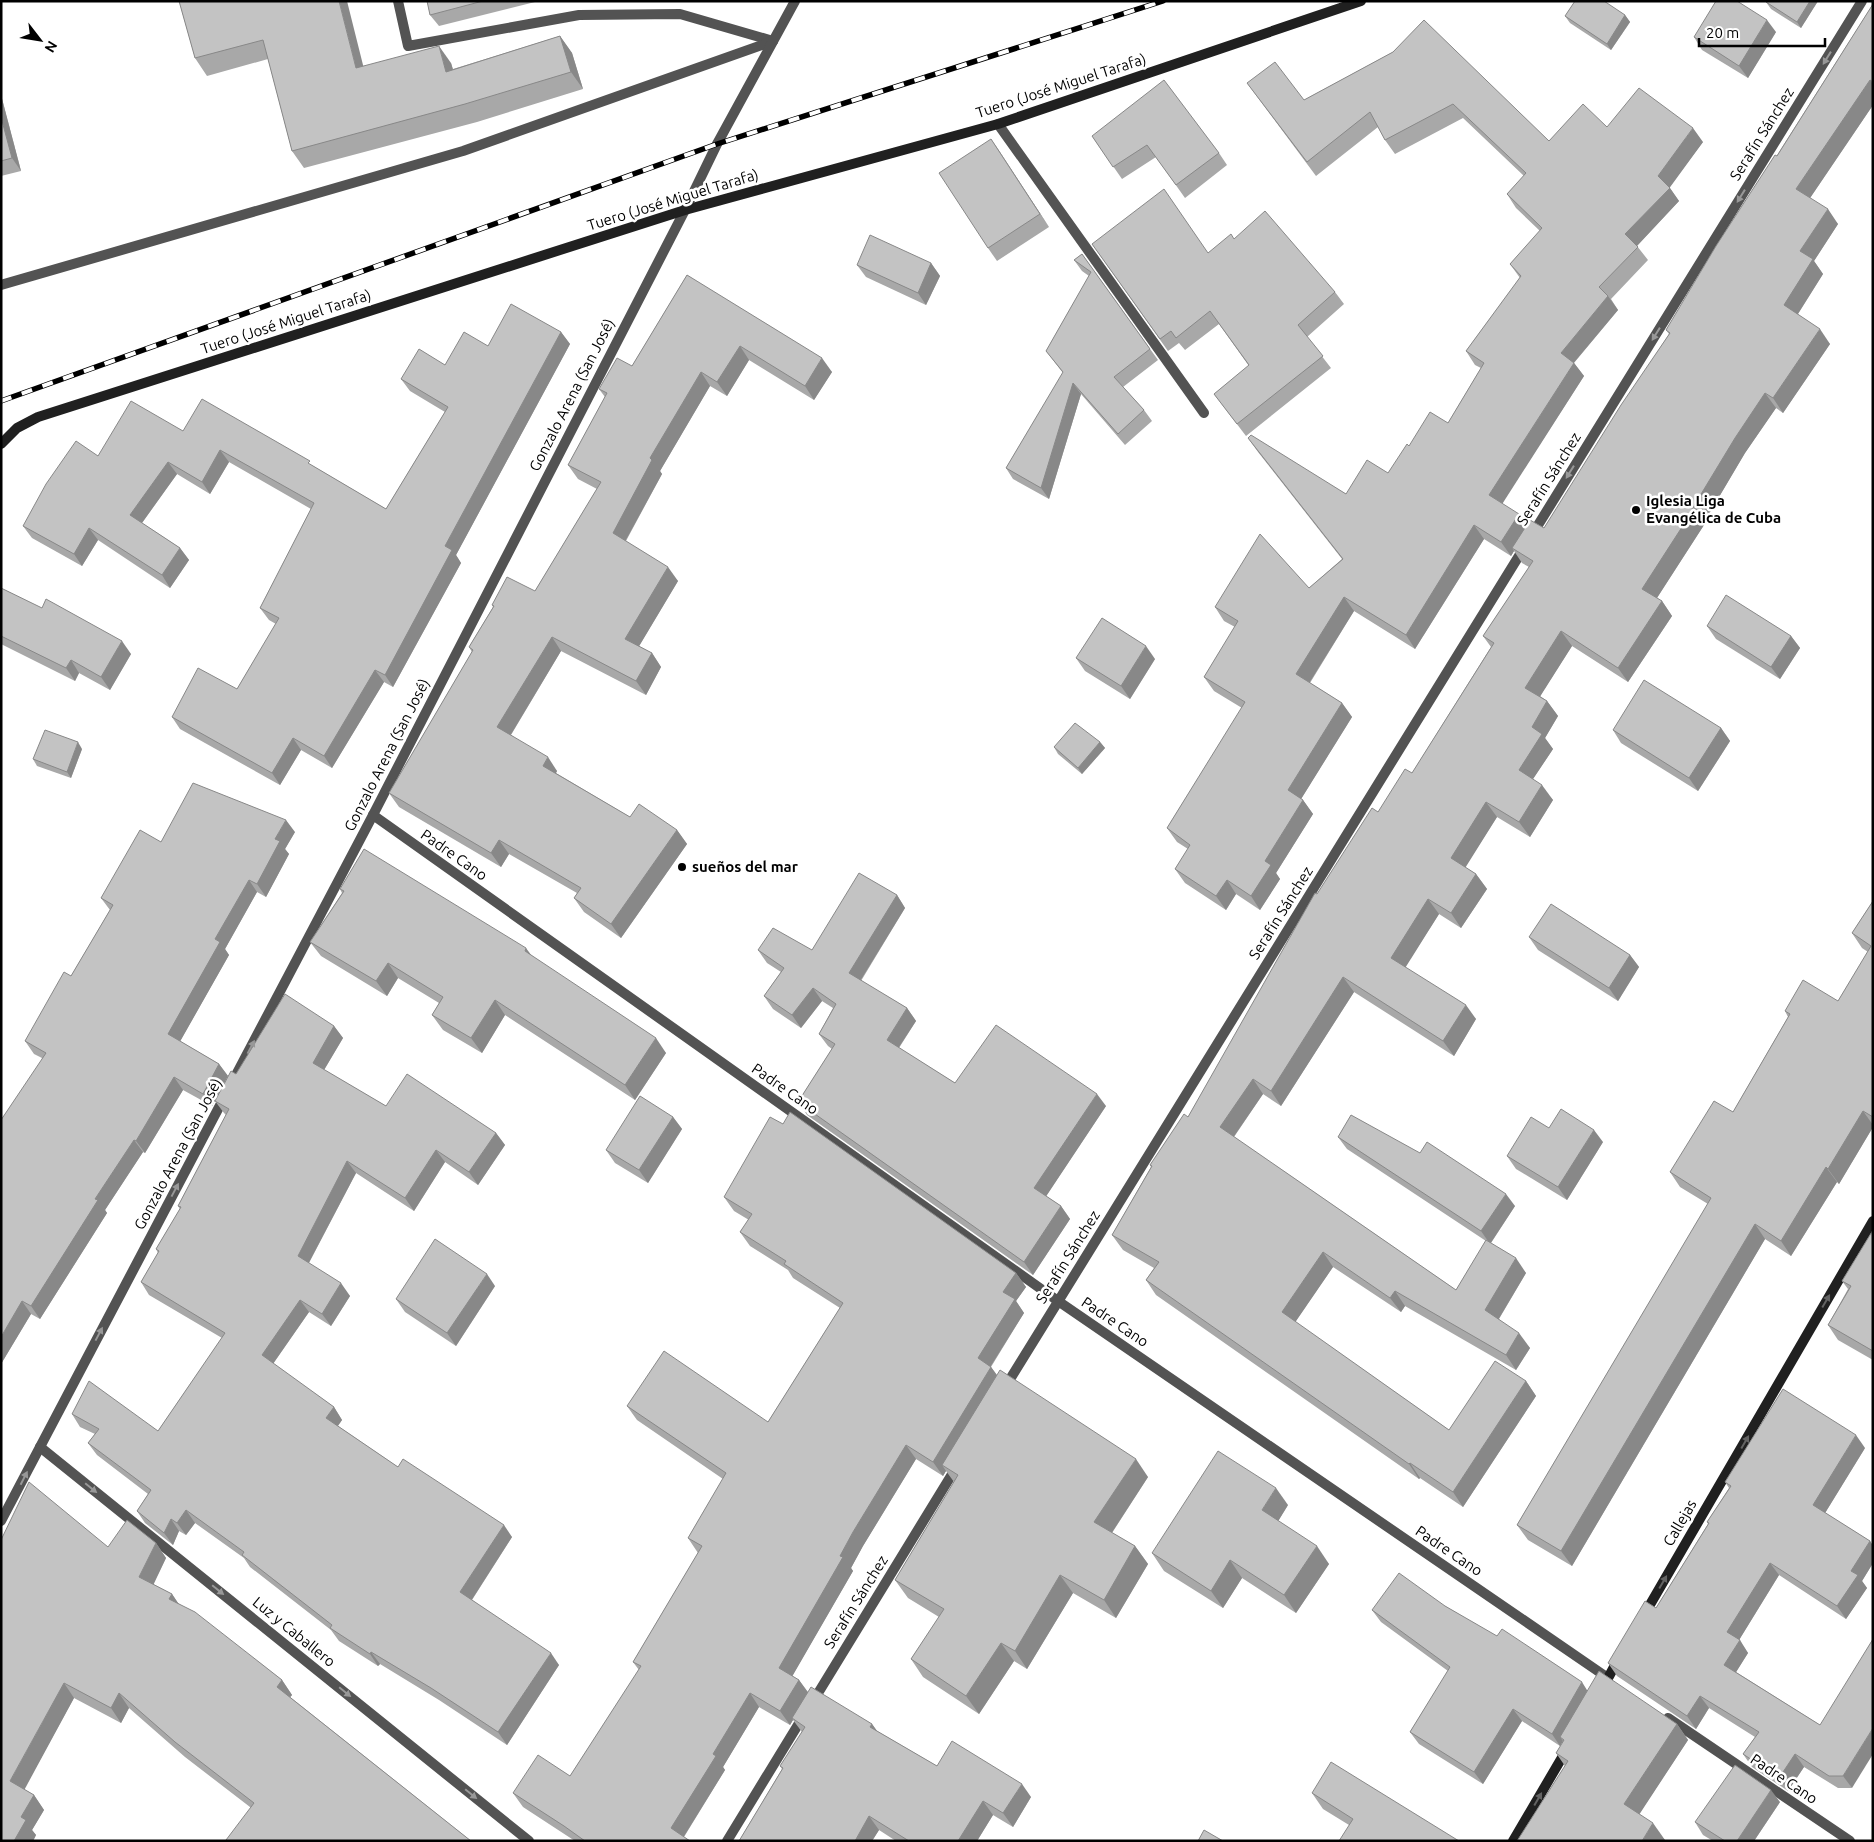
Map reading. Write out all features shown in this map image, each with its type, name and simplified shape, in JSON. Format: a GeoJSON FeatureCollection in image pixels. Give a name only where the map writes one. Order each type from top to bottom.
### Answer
{"type":"FeatureCollection","features":[{"type":"Feature","properties":{"kind":"main road","name":"Tuero (José Miguel Tarafa)"},"geometry":{"type":"LineString","coordinates":[[1,444],[17,428],[38,417],[685,210],[998,124],[1361,1]]}},
{"type":"Feature","properties":{"kind":"main road","name":"Callejas"},"geometry":{"type":"LineString","coordinates":[[1638,1626],[1873,1221]]}},
{"type":"Feature","properties":{"kind":"main road"},"geometry":{"type":"LineString","coordinates":[[1598,1695],[1612,1681],[1622,1652]]}},
{"type":"Feature","properties":{"kind":"main road"},"geometry":{"type":"LineString","coordinates":[[1513,1841],[1573,1738]]}},
{"type":"Feature","properties":{"kind":"street"},"geometry":{"type":"LineString","coordinates":[[398,1],[408,46],[579,15],[680,14],[774,41]]}},
{"type":"Feature","properties":{"kind":"street","name":"Gonzalo Arena (San José)"},"geometry":{"type":"LineString","coordinates":[[1,1521],[373,815],[685,210],[716,144],[795,1]]}},
{"type":"Feature","properties":{"kind":"street","name":"Serafín Sánchez"},"geometry":{"type":"LineString","coordinates":[[996,1402],[1862,1]]}},
{"type":"Feature","properties":{"kind":"street"},"geometry":{"type":"LineString","coordinates":[[1,285],[463,151],[774,41]]}},
{"type":"Feature","properties":{"kind":"street"},"geometry":{"type":"LineString","coordinates":[[998,124],[1204,413]]}},
{"type":"Feature","properties":{"kind":"street","name":"Padre Cano"},"geometry":{"type":"LineString","coordinates":[[373,815],[1058,1301],[1612,1681]]}},
{"type":"Feature","properties":{"kind":"street","name":"Luz y Caballero"},"geometry":{"type":"LineString","coordinates":[[40,1447],[529,1841]]}},
{"type":"Feature","properties":{"kind":"street","name":"Serafín Sánchez"},"geometry":{"type":"LineString","coordinates":[[727,1841],[965,1453]]}},
{"type":"Feature","properties":{"kind":"street","name":"Padre Cano"},"geometry":{"type":"LineString","coordinates":[[1656,1711],[1850,1841]]}},
{"type":"Feature","properties":{"kind":"building"},"geometry":{"type":"Polygon","coordinates":[[[179,1],[339,1],[356,68],[439,46],[446,72],[560,36],[571,72],[465,104],[292,151],[263,40],[195,58],[179,1]]]}},
{"type":"Feature","properties":{"kind":"building"},"geometry":{"type":"Polygon","coordinates":[[[427,1],[483,1],[430,15],[427,1]]]}},
{"type":"Feature","properties":{"kind":"building"},"geometry":{"type":"Polygon","coordinates":[[[1575,1],[1604,1],[1625,15],[1607,44],[1565,16],[1575,1]]]}},
{"type":"Feature","properties":{"kind":"building"},"geometry":{"type":"Polygon","coordinates":[[[1716,1],[1737,1],[1767,20],[1739,66],[1694,37],[1716,1]]]}},
{"type":"Feature","properties":{"kind":"building"},"geometry":{"type":"Polygon","coordinates":[[[1767,1],[1810,1],[1797,22],[1767,1]]]}},
{"type":"Feature","properties":{"kind":"building"},"geometry":{"type":"Polygon","coordinates":[[[1873,4],[1873,82],[1870,80],[1796,189],[1828,209],[1800,251],[1813,259],[1784,305],[1820,329],[1773,398],[1765,393],[1642,589],[1662,601],[1618,668],[1561,631],[1525,688],[1547,701],[1532,727],[1542,734],[1519,770],[1542,785],[1519,822],[1486,802],[1451,858],[1476,874],[1451,913],[1428,899],[1391,958],[1466,1005],[1443,1041],[1343,977],[1271,1091],[1253,1079],[1220,1127],[1456,1290],[1486,1240],[1516,1258],[1485,1310],[1519,1333],[1506,1355],[1395,1291],[1390,1298],[1323,1252],[1282,1312],[1449,1430],[1495,1361],[1526,1381],[1453,1492],[1409,1464],[1146,1280],[1159,1262],[1112,1235],[1152,1166],[1150,1165],[1184,1114],[1188,1117],[1315,893],[1317,894],[1372,808],[1378,812],[1405,769],[1412,773],[1494,643],[1483,636],[1533,561],[1512,548],[1530,520],[1544,528],[1621,405],[1670,333],[1666,330],[1716,246],[1775,155],[1777,156],[1873,4]]]}},
{"type":"Feature","properties":{"kind":"building"},"geometry":{"type":"Polygon","coordinates":[[[1424,20],[1549,141],[1583,104],[1607,127],[1639,88],[1693,128],[1658,176],[1670,188],[1625,234],[1638,247],[1599,287],[1608,296],[1561,353],[1574,363],[1489,495],[1519,514],[1501,542],[1474,525],[1406,635],[1344,597],[1296,674],[1342,703],[1288,790],[1303,800],[1265,861],[1271,865],[1251,896],[1227,880],[1216,896],[1175,869],[1190,845],[1167,828],[1245,702],[1204,677],[1238,621],[1215,607],[1260,534],[1309,588],[1343,559],[1248,438],[1251,435],[1346,494],[1367,460],[1388,473],[1407,444],[1409,446],[1430,412],[1448,423],[1484,363],[1466,351],[1521,276],[1510,264],[1542,228],[1507,194],[1526,173],[1453,104],[1385,140],[1370,112],[1307,162],[1247,83],[1275,62],[1304,100],[1393,52],[1424,20]]]}},
{"type":"Feature","properties":{"kind":"building"},"geometry":{"type":"Polygon","coordinates":[[[1164,80],[1219,153],[1176,185],[1147,145],[1113,167],[1092,136],[1164,80]]]}},
{"type":"Feature","properties":{"kind":"building"},"geometry":{"type":"Polygon","coordinates":[[[1,117],[12,158],[1,161],[1,117]]]}},
{"type":"Feature","properties":{"kind":"building"},"geometry":{"type":"Polygon","coordinates":[[[991,139],[1040,214],[988,248],[939,173],[991,139]]]}},
{"type":"Feature","properties":{"kind":"building"},"geometry":{"type":"Polygon","coordinates":[[[1164,189],[1208,253],[1231,234],[1234,239],[1265,211],[1335,292],[1298,325],[1323,356],[1237,424],[1214,394],[1249,365],[1210,311],[1176,338],[1171,331],[1160,339],[1092,244],[1164,189]]]}},
{"type":"Feature","properties":{"kind":"building"},"geometry":{"type":"Polygon","coordinates":[[[870,235],[931,263],[918,293],[857,265],[870,235]]]}},
{"type":"Feature","properties":{"kind":"building"},"geometry":{"type":"Polygon","coordinates":[[[1082,254],[1150,349],[1114,377],[1144,410],[1118,434],[1073,383],[1041,488],[1006,468],[1063,372],[1046,351],[1091,272],[1074,260],[1082,254]]]}},
{"type":"Feature","properties":{"kind":"building"},"geometry":{"type":"Polygon","coordinates":[[[687,275],[822,358],[805,386],[740,346],[717,382],[701,372],[650,458],[652,460],[613,533],[668,567],[625,639],[652,653],[636,681],[552,637],[497,727],[548,757],[543,766],[630,817],[639,804],[677,830],[611,924],[574,898],[581,888],[499,840],[491,853],[389,793],[473,650],[469,647],[494,606],[492,605],[507,577],[535,591],[601,482],[568,465],[607,393],[599,389],[617,358],[632,366],[687,275]]]}},
{"type":"Feature","properties":{"kind":"building"},"geometry":{"type":"Polygon","coordinates":[[[511,304],[561,332],[445,546],[452,550],[385,675],[375,670],[324,756],[293,738],[272,773],[172,717],[198,668],[237,689],[279,618],[260,608],[314,503],[220,450],[202,482],[168,462],[130,515],[180,548],[162,575],[89,528],[74,554],[23,526],[46,484],[76,441],[98,456],[131,401],[183,431],[202,399],[310,461],[308,463],[386,509],[448,407],[401,379],[419,349],[445,365],[464,332],[488,346],[511,304]]]}},
{"type":"Feature","properties":{"kind":"building"},"geometry":{"type":"Polygon","coordinates":[[[1,588],[42,608],[46,599],[122,641],[101,677],[71,660],[66,668],[1,636],[1,588]]]}},
{"type":"Feature","properties":{"kind":"building"},"geometry":{"type":"Polygon","coordinates":[[[1726,595],[1791,636],[1771,667],[1707,626],[1726,595]]]}},
{"type":"Feature","properties":{"kind":"building"},"geometry":{"type":"Polygon","coordinates":[[[1102,618],[1146,646],[1121,686],[1076,658],[1102,618]]]}},
{"type":"Feature","properties":{"kind":"building"},"geometry":{"type":"Polygon","coordinates":[[[1644,680],[1721,728],[1689,778],[1613,730],[1644,680]]]}},
{"type":"Feature","properties":{"kind":"building"},"geometry":{"type":"Polygon","coordinates":[[[1075,723],[1100,742],[1078,768],[1054,747],[1075,723]]]}},
{"type":"Feature","properties":{"kind":"building"},"geometry":{"type":"Polygon","coordinates":[[[45,730],[78,742],[67,772],[33,759],[45,730]]]}},
{"type":"Feature","properties":{"kind":"building"},"geometry":{"type":"Polygon","coordinates":[[[193,783],[286,820],[275,839],[280,841],[257,884],[249,880],[215,939],[220,942],[168,1034],[219,1064],[203,1094],[174,1077],[136,1141],[134,1140],[95,1199],[98,1200],[31,1306],[22,1301],[1,1337],[1,1120],[46,1053],[25,1041],[64,972],[71,976],[113,905],[101,898],[140,830],[161,842],[193,783]]]}},
{"type":"Feature","properties":{"kind":"building"},"geometry":{"type":"Polygon","coordinates":[[[364,849],[526,948],[525,951],[656,1038],[625,1085],[495,1000],[471,1038],[432,1015],[443,997],[388,963],[376,981],[310,942],[344,891],[340,889],[364,849]]]}},
{"type":"Feature","properties":{"kind":"building"},"geometry":{"type":"Polygon","coordinates":[[[859,873],[897,895],[849,973],[907,1008],[887,1040],[955,1083],[996,1025],[1097,1094],[1034,1188],[1061,1206],[1024,1262],[798,1102],[835,1044],[819,1034],[836,1004],[813,988],[792,1015],[764,996],[784,968],[758,950],[773,928],[812,950],[859,873]]]}},
{"type":"Feature","properties":{"kind":"building"},"geometry":{"type":"Polygon","coordinates":[[[1873,901],[1873,1117],[1863,1111],[1781,1241],[1755,1224],[1561,1551],[1517,1525],[1711,1198],[1670,1172],[1714,1101],[1733,1112],[1790,1014],[1785,1011],[1803,980],[1838,1001],[1871,946],[1852,933],[1873,901]]]}},
{"type":"Feature","properties":{"kind":"building"},"geometry":{"type":"Polygon","coordinates":[[[1551,904],[1630,955],[1609,988],[1529,937],[1551,904]]]}},
{"type":"Feature","properties":{"kind":"building"},"geometry":{"type":"Polygon","coordinates":[[[285,994],[334,1026],[313,1063],[386,1106],[407,1074],[496,1133],[469,1172],[436,1150],[405,1198],[347,1161],[298,1256],[341,1283],[322,1314],[300,1300],[262,1355],[334,1407],[326,1418],[398,1467],[403,1459],[504,1525],[460,1592],[551,1653],[498,1732],[431,1688],[371,1652],[370,1654],[330,1628],[332,1625],[242,1555],[244,1552],[186,1510],[177,1523],[171,1519],[164,1533],[137,1511],[151,1490],[88,1443],[99,1429],[72,1414],[89,1381],[158,1431],[225,1333],[141,1282],[159,1251],[156,1249],[181,1207],[178,1206],[229,1109],[215,1101],[231,1071],[236,1074],[285,994]]]}},
{"type":"Feature","properties":{"kind":"building"},"geometry":{"type":"Polygon","coordinates":[[[640,1096],[673,1117],[639,1170],[606,1150],[640,1096]]]}},
{"type":"Feature","properties":{"kind":"building"},"geometry":{"type":"Polygon","coordinates":[[[1561,1109],[1594,1130],[1558,1187],[1507,1156],[1531,1117],[1549,1128],[1561,1109]]]}},
{"type":"Feature","properties":{"kind":"building"},"geometry":{"type":"Polygon","coordinates":[[[790,1112],[1016,1273],[1003,1292],[1015,1299],[978,1358],[991,1367],[933,1462],[906,1445],[853,1532],[840,1556],[843,1557],[779,1668],[799,1680],[780,1711],[750,1693],[713,1754],[716,1756],[671,1828],[690,1841],[585,1841],[513,1793],[538,1755],[570,1776],[641,1666],[633,1662],[702,1546],[688,1538],[726,1473],[627,1406],[664,1351],[768,1422],[843,1303],[784,1264],[786,1261],[740,1232],[752,1214],[724,1197],[770,1117],[783,1124],[790,1112]]]}},
{"type":"Feature","properties":{"kind":"building"},"geometry":{"type":"Polygon","coordinates":[[[1351,1115],[1420,1153],[1427,1142],[1506,1194],[1481,1231],[1338,1137],[1351,1115]]]}},
{"type":"Feature","properties":{"kind":"building"},"geometry":{"type":"Polygon","coordinates":[[[1873,1230],[1873,1351],[1828,1325],[1851,1286],[1842,1281],[1873,1230]]]}},
{"type":"Feature","properties":{"kind":"building"},"geometry":{"type":"Polygon","coordinates":[[[435,1239],[487,1274],[447,1333],[396,1299],[435,1239]]]}},
{"type":"Feature","properties":{"kind":"building"},"geometry":{"type":"Polygon","coordinates":[[[1000,1370],[1136,1459],[1094,1522],[1135,1546],[1104,1600],[1060,1575],[1015,1651],[1001,1643],[966,1696],[911,1659],[944,1609],[895,1580],[958,1475],[942,1465],[1000,1370]]]}},
{"type":"Feature","properties":{"kind":"building"},"geometry":{"type":"Polygon","coordinates":[[[1783,1389],[1856,1435],[1813,1505],[1870,1541],[1851,1571],[1858,1575],[1837,1606],[1770,1563],[1727,1632],[1740,1640],[1724,1665],[1820,1725],[1873,1639],[1873,1728],[1843,1776],[1829,1776],[1795,1754],[1779,1778],[1743,1754],[1759,1732],[1700,1696],[1687,1716],[1608,1663],[1645,1601],[1656,1608],[1709,1523],[1707,1522],[1731,1486],[1725,1482],[1783,1389]]]}},
{"type":"Feature","properties":{"kind":"building"},"geometry":{"type":"Polygon","coordinates":[[[1218,1451],[1276,1488],[1262,1510],[1317,1546],[1284,1595],[1230,1560],[1211,1591],[1152,1553],[1218,1451]]]}},
{"type":"Feature","properties":{"kind":"building"},"geometry":{"type":"Polygon","coordinates":[[[29,1482],[108,1547],[127,1520],[156,1543],[139,1577],[172,1594],[169,1599],[195,1612],[282,1680],[277,1687],[471,1841],[227,1841],[254,1803],[175,1742],[119,1693],[111,1708],[64,1683],[10,1781],[34,1795],[21,1817],[26,1820],[14,1841],[1,1841],[1,1540],[29,1482]]]}},
{"type":"Feature","properties":{"kind":"building"},"geometry":{"type":"Polygon","coordinates":[[[1399,1573],[1445,1606],[1497,1636],[1502,1629],[1582,1682],[1552,1734],[1513,1709],[1474,1772],[1410,1732],[1450,1667],[1372,1610],[1399,1573]]]}},
{"type":"Feature","properties":{"kind":"building"},"geometry":{"type":"Polygon","coordinates":[[[1599,1671],[1677,1724],[1624,1804],[1653,1823],[1642,1841],[1517,1841],[1568,1761],[1556,1753],[1564,1740],[1560,1737],[1599,1671]]]}},
{"type":"Feature","properties":{"kind":"building"},"geometry":{"type":"Polygon","coordinates":[[[811,1687],[872,1724],[870,1727],[937,1766],[952,1741],[1022,1784],[1003,1813],[983,1801],[958,1841],[909,1841],[869,1816],[855,1841],[739,1841],[783,1768],[780,1766],[805,1727],[792,1718],[811,1687]]]}},
{"type":"Feature","properties":{"kind":"building"},"geometry":{"type":"Polygon","coordinates":[[[1331,1762],[1459,1841],[1339,1841],[1353,1819],[1312,1793],[1331,1762]]]}},
{"type":"Feature","properties":{"kind":"building"},"geometry":{"type":"Polygon","coordinates":[[[1735,1765],[1771,1790],[1737,1841],[1725,1841],[1695,1822],[1735,1765]]]}},
{"type":"Feature","properties":{"kind":"building"},"geometry":{"type":"Polygon","coordinates":[[[1204,1830],[1223,1841],[1198,1841],[1204,1830]]]}},
{"type":"Feature","properties":{"kind":"railway"},"geometry":{"type":"LineString","coordinates":[[1,401],[717,144],[1163,1]]}},
{"type":"Feature","properties":{"kind":"place","name":"Iglesia Liga Evangélica de Cuba"},"geometry":{"type":"Point","coordinates":[1636,510]}},
{"type":"Feature","properties":{"kind":"place","name":"sueños del mar"},"geometry":{"type":"Point","coordinates":[682,867]}}]}
